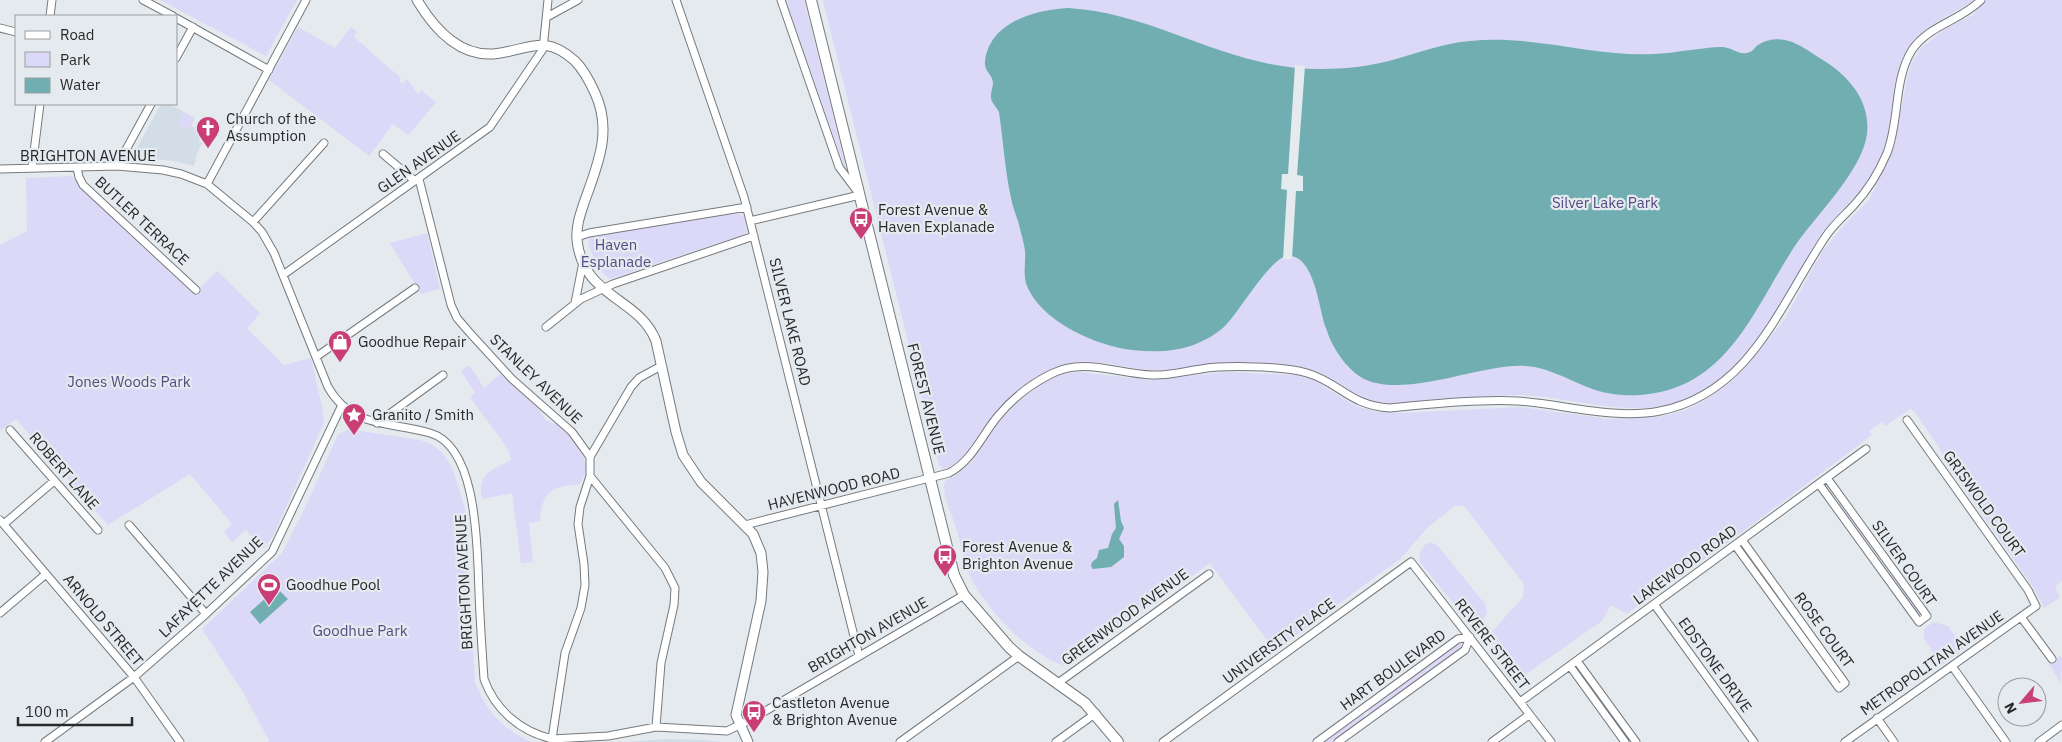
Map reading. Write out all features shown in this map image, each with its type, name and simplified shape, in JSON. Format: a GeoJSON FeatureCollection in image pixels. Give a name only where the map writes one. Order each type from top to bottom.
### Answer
{"type":"FeatureCollection","features":[{"type":"Feature","properties":{"kind":"main road","name":"FOREST AVENUE"},"geometry":{"type":"LineString","coordinates":[[811,0],[954,575],[964,595],[988,624],[1020,656],[1075,694],[1096,713],[1118,742]]}},
{"type":"Feature","properties":{"kind":"street"},"geometry":{"type":"LineString","coordinates":[[50,15],[52,0]]}},
{"type":"Feature","properties":{"kind":"street"},"geometry":{"type":"LineString","coordinates":[[143,0],[171,15]]}},
{"type":"Feature","properties":{"kind":"street"},"geometry":{"type":"LineString","coordinates":[[207,184],[306,0]]}},
{"type":"Feature","properties":{"kind":"street"},"geometry":{"type":"LineString","coordinates":[[416,0],[439,30],[473,52],[494,54],[536,44],[544,44],[562,52],[579,66],[593,88],[603,116],[604,134],[602,150],[577,224],[577,237],[583,262],[591,276],[602,289],[633,311],[649,326],[656,341],[676,432],[686,460],[701,482],[754,536],[760,548],[763,572],[760,608],[736,715],[748,742]]}},
{"type":"Feature","properties":{"kind":"street"},"geometry":{"type":"LineString","coordinates":[[544,44],[548,0]]}},
{"type":"Feature","properties":{"kind":"street"},"geometry":{"type":"LineString","coordinates":[[547,17],[578,0]]}},
{"type":"Feature","properties":{"kind":"street","name":"SILVER LAKE ROAD"},"geometry":{"type":"LineString","coordinates":[[676,0],[750,221],[859,656]]}},
{"type":"Feature","properties":{"kind":"street"},"geometry":{"type":"LineString","coordinates":[[750,221],[860,194],[839,167],[781,0]]}},
{"type":"Feature","properties":{"kind":"street","name":"HAVENWOOD ROAD"},"geometry":{"type":"LineString","coordinates":[[745,526],[948,473],[963,462],[998,416],[1022,393],[1050,375],[1075,366],[1093,366],[1153,375],[1227,367],[1306,373],[1321,378],[1360,402],[1374,407],[1515,401],[1623,414],[1660,411],[1695,400],[1712,391],[1752,354],[1778,318],[1827,234],[1868,189],[1889,146],[1893,133],[1903,70],[1913,49],[1930,31],[1963,14],[1981,0]]}},
{"type":"Feature","properties":{"kind":"street"},"geometry":{"type":"LineString","coordinates":[[178,19],[269,70]]}},
{"type":"Feature","properties":{"kind":"street"},"geometry":{"type":"LineString","coordinates":[[178,54],[193,27]]}},
{"type":"Feature","properties":{"kind":"street"},"geometry":{"type":"LineString","coordinates":[[0,28],[15,32]]}},
{"type":"Feature","properties":{"kind":"street","name":"GLEN AVENUE"},"geometry":{"type":"LineString","coordinates":[[283,275],[490,127],[541,52],[544,44]]}},
{"type":"Feature","properties":{"kind":"street"},"geometry":{"type":"LineString","coordinates":[[32,168],[40,105]]}},
{"type":"Feature","properties":{"kind":"street"},"geometry":{"type":"LineString","coordinates":[[117,166],[150,105]]}},
{"type":"Feature","properties":{"kind":"street"},"geometry":{"type":"LineString","coordinates":[[253,222],[324,142]]}},
{"type":"Feature","properties":{"kind":"street"},"geometry":{"type":"LineString","coordinates":[[383,154],[417,180]]}},
{"type":"Feature","properties":{"kind":"street","name":"BRIGHTON AVENUE"},"geometry":{"type":"LineString","coordinates":[[0,169],[117,166],[164,170],[207,184],[253,222],[262,232],[274,253],[328,387],[341,406],[363,419],[432,434],[449,446],[455,454],[466,480],[475,512],[484,679],[495,704],[520,726],[552,739],[608,736],[656,727],[727,731],[964,595]]}},
{"type":"Feature","properties":{"kind":"street","name":"BUTLER TERRACE"},"geometry":{"type":"LineString","coordinates":[[77,168],[83,185],[196,290]]}},
{"type":"Feature","properties":{"kind":"street","name":"STANLEY AVENUE"},"geometry":{"type":"LineString","coordinates":[[417,180],[451,305],[457,318],[512,379],[572,432],[590,458]]}},
{"type":"Feature","properties":{"kind":"street"},"geometry":{"type":"LineString","coordinates":[[577,237],[589,233],[746,207]]}},
{"type":"Feature","properties":{"kind":"street"},"geometry":{"type":"LineString","coordinates":[[546,327],[575,303],[602,289],[754,236]]}},
{"type":"Feature","properties":{"kind":"street"},"geometry":{"type":"LineString","coordinates":[[575,303],[583,262]]}},
{"type":"Feature","properties":{"kind":"street"},"geometry":{"type":"LineString","coordinates":[[316,357],[415,288]]}},
{"type":"Feature","properties":{"kind":"street"},"geometry":{"type":"LineString","coordinates":[[552,739],[565,653],[581,608],[585,585],[578,524],[580,507],[590,476],[590,458],[631,387],[638,378],[661,366]]}},
{"type":"Feature","properties":{"kind":"street"},"geometry":{"type":"LineString","coordinates":[[378,423],[443,375]]}},
{"type":"Feature","properties":{"kind":"street","name":"LAFAYETTE AVENUE"},"geometry":{"type":"LineString","coordinates":[[45,742],[134,677],[206,614],[272,552],[341,406]]}},
{"type":"Feature","properties":{"kind":"street","name":"GRISWOLD COURT"},"geometry":{"type":"LineString","coordinates":[[1907,420],[2028,590],[2036,606]]}},
{"type":"Feature","properties":{"kind":"street","name":"ROBERT LANE"},"geometry":{"type":"LineString","coordinates":[[10,430],[98,530]]}},
{"type":"Feature","properties":{"kind":"street","name":"LAKEWOOD ROAD"},"geometry":{"type":"LineString","coordinates":[[1520,702],[1866,449]]}},
{"type":"Feature","properties":{"kind":"street"},"geometry":{"type":"LineString","coordinates":[[590,476],[665,568],[675,588],[674,605],[661,663],[656,727]]}},
{"type":"Feature","properties":{"kind":"street","name":"SILVER COURT"},"geometry":{"type":"LineString","coordinates":[[1819,484],[1919,622],[1927,616],[1827,478]]}},
{"type":"Feature","properties":{"kind":"street"},"geometry":{"type":"LineString","coordinates":[[2,522],[54,480]]}},
{"type":"Feature","properties":{"kind":"street","name":"ARNOLD STREET"},"geometry":{"type":"LineString","coordinates":[[2,522],[134,677],[180,742]]}},
{"type":"Feature","properties":{"kind":"street"},"geometry":{"type":"LineString","coordinates":[[129,524],[206,614]]}},
{"type":"Feature","properties":{"kind":"street","name":"ROSE COURT"},"geometry":{"type":"LineString","coordinates":[[1735,545],[1839,688],[1845,683],[1742,540]]}},
{"type":"Feature","properties":{"kind":"street","name":"REVERE STREET"},"geometry":{"type":"LineString","coordinates":[[1411,562],[1551,742]]}},
{"type":"Feature","properties":{"kind":"street","name":"UNIVERSITY PLACE"},"geometry":{"type":"LineString","coordinates":[[1163,742],[1411,562]]}},
{"type":"Feature","properties":{"kind":"street"},"geometry":{"type":"LineString","coordinates":[[0,613],[46,574]]}},
{"type":"Feature","properties":{"kind":"street","name":"GREENWOOD AVENUE"},"geometry":{"type":"LineString","coordinates":[[1058,683],[1209,574]]}},
{"type":"Feature","properties":{"kind":"street","name":"EDSTONE DRIVE"},"geometry":{"type":"LineString","coordinates":[[1654,604],[1754,742]]}},
{"type":"Feature","properties":{"kind":"street","name":"METROPOLITAN AVENUE"},"geometry":{"type":"LineString","coordinates":[[1845,742],[2036,606]]}},
{"type":"Feature","properties":{"kind":"street"},"geometry":{"type":"LineString","coordinates":[[2021,617],[2052,659]]}},
{"type":"Feature","properties":{"kind":"street","name":"HART BOULEVARD"},"geometry":{"type":"LineString","coordinates":[[1317,742],[1458,639],[1470,638],[1465,650],[1338,742]]}},
{"type":"Feature","properties":{"kind":"street"},"geometry":{"type":"LineString","coordinates":[[900,742],[1020,656]]}},
{"type":"Feature","properties":{"kind":"street"},"geometry":{"type":"LineString","coordinates":[[1577,661],[1636,742]]}},
{"type":"Feature","properties":{"kind":"street"},"geometry":{"type":"LineString","coordinates":[[1570,666],[1625,742]]}},
{"type":"Feature","properties":{"kind":"street"},"geometry":{"type":"LineString","coordinates":[[1952,666],[2006,742]]}},
{"type":"Feature","properties":{"kind":"street"},"geometry":{"type":"LineString","coordinates":[[1056,742],[1096,713]]}},
{"type":"Feature","properties":{"kind":"street"},"geometry":{"type":"LineString","coordinates":[[1492,742],[1529,715]]}},
{"type":"Feature","properties":{"kind":"street"},"geometry":{"type":"LineString","coordinates":[[1877,718],[1894,742]]}},
{"type":"Feature","properties":{"kind":"street"},"geometry":{"type":"LineString","coordinates":[[2039,742],[2062,725]]}},
{"type":"Feature","properties":{"kind":"shaded area"},"geometry":{"type":"Polygon","coordinates":[[[160,105],[171,105],[195,118],[191,126],[201,131],[199,141],[202,143],[194,166],[174,161],[132,157],[160,105]]]}},
{"type":"Feature","properties":{"kind":"shaded area"},"geometry":{"type":"Polygon","coordinates":[[[667,739],[705,740],[720,742],[623,742],[667,739]]]}},
{"type":"Feature","properties":{"kind":"green space"},"geometry":{"type":"Polygon","coordinates":[[[160,0],[297,0],[266,56],[160,0]]]}},
{"type":"Feature","properties":{"kind":"green space"},"geometry":{"type":"Polygon","coordinates":[[[786,0],[804,0],[844,165],[786,0]]]}},
{"type":"Feature","properties":{"kind":"green space","name":"Silver Lake Park"},"geometry":{"type":"Polygon","coordinates":[[[823,0],[1974,0],[1932,25],[1916,37],[1910,45],[1899,69],[1889,134],[1880,158],[1867,182],[1820,236],[1786,296],[1758,338],[1725,374],[1688,398],[1664,406],[1640,408],[1615,407],[1540,396],[1514,395],[1383,404],[1367,401],[1320,373],[1292,366],[1254,362],[1231,362],[1155,370],[1086,361],[1051,369],[1026,384],[995,413],[962,457],[950,467],[942,470],[941,466],[939,466],[823,0]]]}},
{"type":"Feature","properties":{"kind":"green space"},"geometry":{"type":"Polygon","coordinates":[[[1984,0],[2062,0],[2062,581],[2055,586],[2060,597],[2044,608],[2034,588],[1946,463],[1939,447],[1914,411],[1910,409],[1885,426],[1882,422],[1869,431],[1872,435],[1734,538],[1627,614],[1611,605],[1602,621],[1519,679],[1488,636],[1523,597],[1524,584],[1464,506],[1455,506],[1428,527],[1401,558],[1275,651],[1210,563],[1066,666],[1037,652],[1022,640],[995,613],[974,583],[967,569],[957,530],[945,497],[945,481],[969,465],[1003,417],[1024,397],[1042,384],[1060,375],[1078,372],[1150,380],[1226,372],[1294,375],[1312,379],[1356,406],[1377,412],[1402,413],[1520,407],[1609,419],[1663,416],[1686,410],[1707,399],[1728,384],[1748,365],[1784,320],[1822,252],[1845,224],[1869,200],[1894,147],[1907,79],[1912,62],[1922,47],[1948,27],[1973,15],[1984,0]]]}},
{"type":"Feature","properties":{"kind":"green space"},"geometry":{"type":"Polygon","coordinates":[[[298,27],[335,48],[351,27],[357,32],[354,37],[401,78],[399,80],[402,84],[407,79],[418,94],[421,90],[436,102],[409,135],[393,124],[369,156],[269,80],[298,27]]]}},
{"type":"Feature","properties":{"kind":"green space"},"geometry":{"type":"Polygon","coordinates":[[[184,112],[195,118],[188,130],[177,124],[184,112]]]}},
{"type":"Feature","properties":{"kind":"green space","name":"Jones Woods Park"},"geometry":{"type":"Polygon","coordinates":[[[72,176],[126,232],[194,294],[217,271],[260,313],[247,329],[284,365],[311,358],[324,423],[273,536],[263,549],[246,530],[232,542],[224,532],[232,524],[190,474],[108,525],[16,419],[0,431],[0,245],[27,231],[26,178],[72,176]]]}},
{"type":"Feature","properties":{"kind":"green space","name":"Haven Esplanade"},"geometry":{"type":"Polygon","coordinates":[[[736,213],[744,216],[748,231],[742,235],[610,279],[599,268],[588,243],[590,237],[736,213]]]}},
{"type":"Feature","properties":{"kind":"green space"},"geometry":{"type":"Polygon","coordinates":[[[427,233],[440,289],[421,294],[390,243],[427,233]]]}},
{"type":"Feature","properties":{"kind":"green space"},"geometry":{"type":"Polygon","coordinates":[[[469,365],[484,388],[500,374],[540,409],[547,421],[556,424],[566,432],[576,444],[584,459],[585,475],[579,485],[562,486],[550,492],[543,504],[540,521],[529,523],[533,562],[521,563],[512,493],[482,499],[481,490],[484,478],[492,470],[511,460],[508,449],[470,397],[475,393],[461,371],[469,365]]]}},
{"type":"Feature","properties":{"kind":"green space","name":"Goodhue Park"},"geometry":{"type":"Polygon","coordinates":[[[348,429],[420,440],[431,444],[441,451],[452,467],[465,508],[475,682],[496,718],[511,731],[531,742],[267,742],[269,740],[241,689],[202,629],[282,553],[338,435],[348,429]]]}},
{"type":"Feature","properties":{"kind":"green space"},"geometry":{"type":"Polygon","coordinates":[[[1840,501],[1876,551],[1875,552],[1838,503],[1840,501]]]}},
{"type":"Feature","properties":{"kind":"green space"},"geometry":{"type":"Polygon","coordinates":[[[1430,542],[1438,546],[1485,604],[1487,612],[1483,620],[1472,624],[1467,621],[1420,562],[1421,550],[1430,542]]]}},
{"type":"Feature","properties":{"kind":"green space"},"geometry":{"type":"Polygon","coordinates":[[[1885,564],[1920,613],[1917,613],[1885,564]]]}},
{"type":"Feature","properties":{"kind":"green space"},"geometry":{"type":"Polygon","coordinates":[[[1933,622],[1948,626],[1964,649],[1942,665],[1924,639],[1924,629],[1933,622]]]}},
{"type":"Feature","properties":{"kind":"green space"},"geometry":{"type":"Polygon","coordinates":[[[1459,643],[1462,646],[1460,649],[1374,712],[1369,713],[1368,709],[1459,643]]]}},
{"type":"Feature","properties":{"kind":"green space"},"geometry":{"type":"Polygon","coordinates":[[[2060,656],[2062,658],[2061,683],[2049,664],[2060,656]]]}},
{"type":"Feature","properties":{"kind":"green space"},"geometry":{"type":"Polygon","coordinates":[[[1590,684],[1624,732],[1589,687],[1590,684]]]}},
{"type":"Feature","properties":{"kind":"green space"},"geometry":{"type":"Polygon","coordinates":[[[1363,714],[1365,718],[1333,742],[1322,742],[1363,714]]]}},
{"type":"Feature","properties":{"kind":"water","name":"Silver Lake Park"},"geometry":{"type":"Polygon","coordinates":[[[1068,8],[1101,12],[1132,20],[1255,61],[1287,67],[1321,69],[1378,64],[1442,46],[1470,41],[1516,40],[1608,52],[1654,54],[1719,47],[1746,53],[1765,41],[1785,40],[1808,50],[1828,63],[1847,79],[1861,98],[1865,109],[1867,134],[1863,149],[1846,180],[1791,252],[1749,322],[1733,344],[1715,363],[1694,379],[1670,390],[1640,395],[1613,394],[1593,389],[1549,371],[1525,366],[1484,370],[1413,384],[1391,385],[1371,382],[1355,373],[1337,353],[1323,320],[1315,285],[1310,274],[1304,264],[1297,258],[1288,256],[1281,258],[1273,265],[1230,320],[1214,335],[1181,349],[1169,351],[1132,350],[1102,343],[1070,329],[1043,309],[1033,296],[1025,279],[1023,240],[1009,187],[999,112],[991,97],[993,80],[986,68],[985,62],[988,48],[1004,28],[1028,15],[1068,8]]]}},
{"type":"Feature","properties":{"kind":"water"},"geometry":{"type":"Polygon","coordinates":[[[1118,500],[1124,528],[1119,539],[1124,546],[1124,557],[1111,567],[1093,569],[1091,566],[1092,562],[1097,558],[1099,550],[1108,548],[1116,528],[1114,504],[1118,500]]]}},
{"type":"Feature","properties":{"kind":"water","name":"Goodhue Pool"},"geometry":{"type":"Polygon","coordinates":[[[277,588],[288,599],[260,624],[250,612],[277,588]]]}},
{"type":"Feature","properties":{"kind":"pier"},"geometry":{"type":"Polygon","coordinates":[[[1295,65],[1305,66],[1297,175],[1303,176],[1303,191],[1296,191],[1292,259],[1283,259],[1287,190],[1281,189],[1282,174],[1288,174],[1295,65]]]}},
{"type":"Feature","properties":{"kind":"place","name":"Church of the Assumption"},"geometry":{"type":"Point","coordinates":[208,149]}},
{"type":"Feature","properties":{"kind":"place","name":"Forest Avenue & Haven Explanade"},"geometry":{"type":"Point","coordinates":[861,240]}},
{"type":"Feature","properties":{"kind":"place","name":"Goodhue Repair"},"geometry":{"type":"Point","coordinates":[340,363]}},
{"type":"Feature","properties":{"kind":"place","name":"Granito / Smith"},"geometry":{"type":"Point","coordinates":[354,436]}},
{"type":"Feature","properties":{"kind":"place","name":"Forest Avenue & Brighton Avenue"},"geometry":{"type":"Point","coordinates":[945,577]}},
{"type":"Feature","properties":{"kind":"place","name":"Goodhue Pool"},"geometry":{"type":"Point","coordinates":[269,606]}},
{"type":"Feature","properties":{"kind":"place","name":"Castleton Avenue & Brighton Avenue"},"geometry":{"type":"Point","coordinates":[754,733]}}]}
